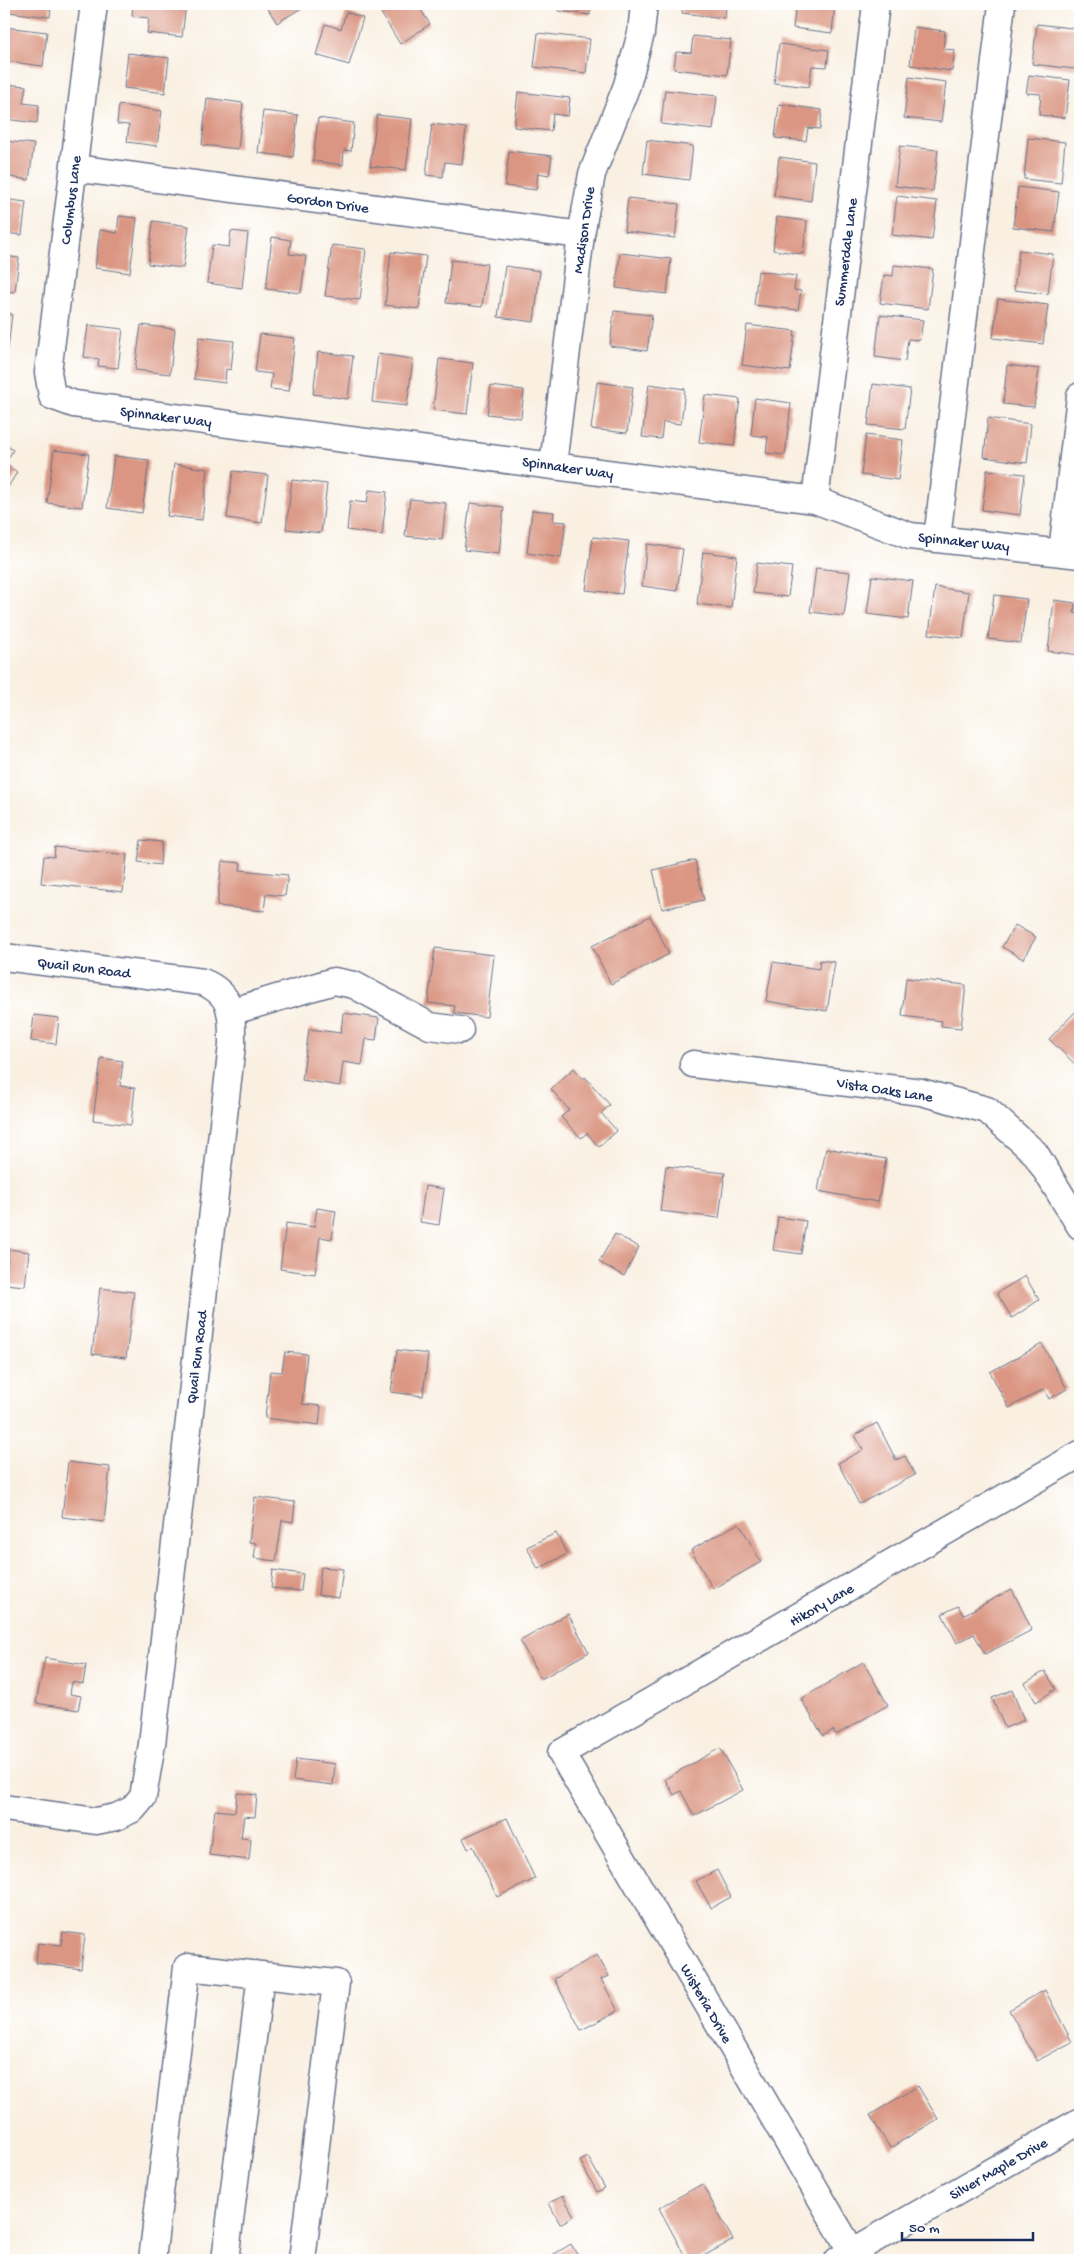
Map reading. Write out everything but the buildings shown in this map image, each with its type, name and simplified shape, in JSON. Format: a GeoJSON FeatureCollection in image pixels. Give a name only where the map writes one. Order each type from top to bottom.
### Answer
{"type":"FeatureCollection","features":[{"type":"Feature","properties":{"kind":"street","name":"Columbus Lane"},"geometry":{"type":"LineString","coordinates":[[52,396],[48,372],[94,4]]}},
{"type":"Feature","properties":{"kind":"street","name":"Madison Drive"},"geometry":{"type":"LineString","coordinates":[[553,465],[582,235],[592,174],[627,85],[641,33],[644,4]]}},
{"type":"Feature","properties":{"kind":"street","name":"Summerdale Lane"},"geometry":{"type":"LineString","coordinates":[[814,500],[876,4]]}},
{"type":"Feature","properties":{"kind":"street"},"geometry":{"type":"LineString","coordinates":[[936,538],[1002,4]]}},
{"type":"Feature","properties":{"kind":"street","name":"Gordon Drive"},"geometry":{"type":"LineString","coordinates":[[74,168],[582,235]]}},
{"type":"Feature","properties":{"kind":"street","name":"Spinnaker Way"},"geometry":{"type":"LineString","coordinates":[[52,396],[74,404],[814,500],[910,536],[1071,553]]}},
{"type":"Feature","properties":{"kind":"street"},"geometry":{"type":"LineString","coordinates":[[1071,553],[1080,396]]}},
{"type":"Feature","properties":{"kind":"street","name":"Quail Run Road"},"geometry":{"type":"LineString","coordinates":[[4,957],[203,982],[216,988],[227,999],[230,1012],[232,1045],[152,1744],[143,1796],[133,1809],[116,1817],[96,1821],[4,1808]]}},
{"type":"Feature","properties":{"kind":"street"},"geometry":{"type":"LineString","coordinates":[[230,1012],[334,981],[354,985],[430,1026],[460,1030]]}},
{"type":"Feature","properties":{"kind":"street","name":"Vista Oaks Lane"},"geometry":{"type":"LineString","coordinates":[[693,1064],[921,1092],[987,1110],[1035,1153],[1080,1226]]}},
{"type":"Feature","properties":{"kind":"street","name":"Hikory Lane"},"geometry":{"type":"LineString","coordinates":[[561,1754],[1080,1454]]}},
{"type":"Feature","properties":{"kind":"street","name":"Wisteria Drive"},"geometry":{"type":"LineString","coordinates":[[561,1754],[844,2256]]}},
{"type":"Feature","properties":{"kind":"street"},"geometry":{"type":"LineString","coordinates":[[152,2260],[188,1967],[336,1983],[302,2260]]}},
{"type":"Feature","properties":{"kind":"street"},"geometry":{"type":"LineString","coordinates":[[225,2260],[261,1975]]}},
{"type":"Feature","properties":{"kind":"street","name":"Silver Maple Drive"},"geometry":{"type":"LineString","coordinates":[[844,2256],[1080,2121]]}}]}
